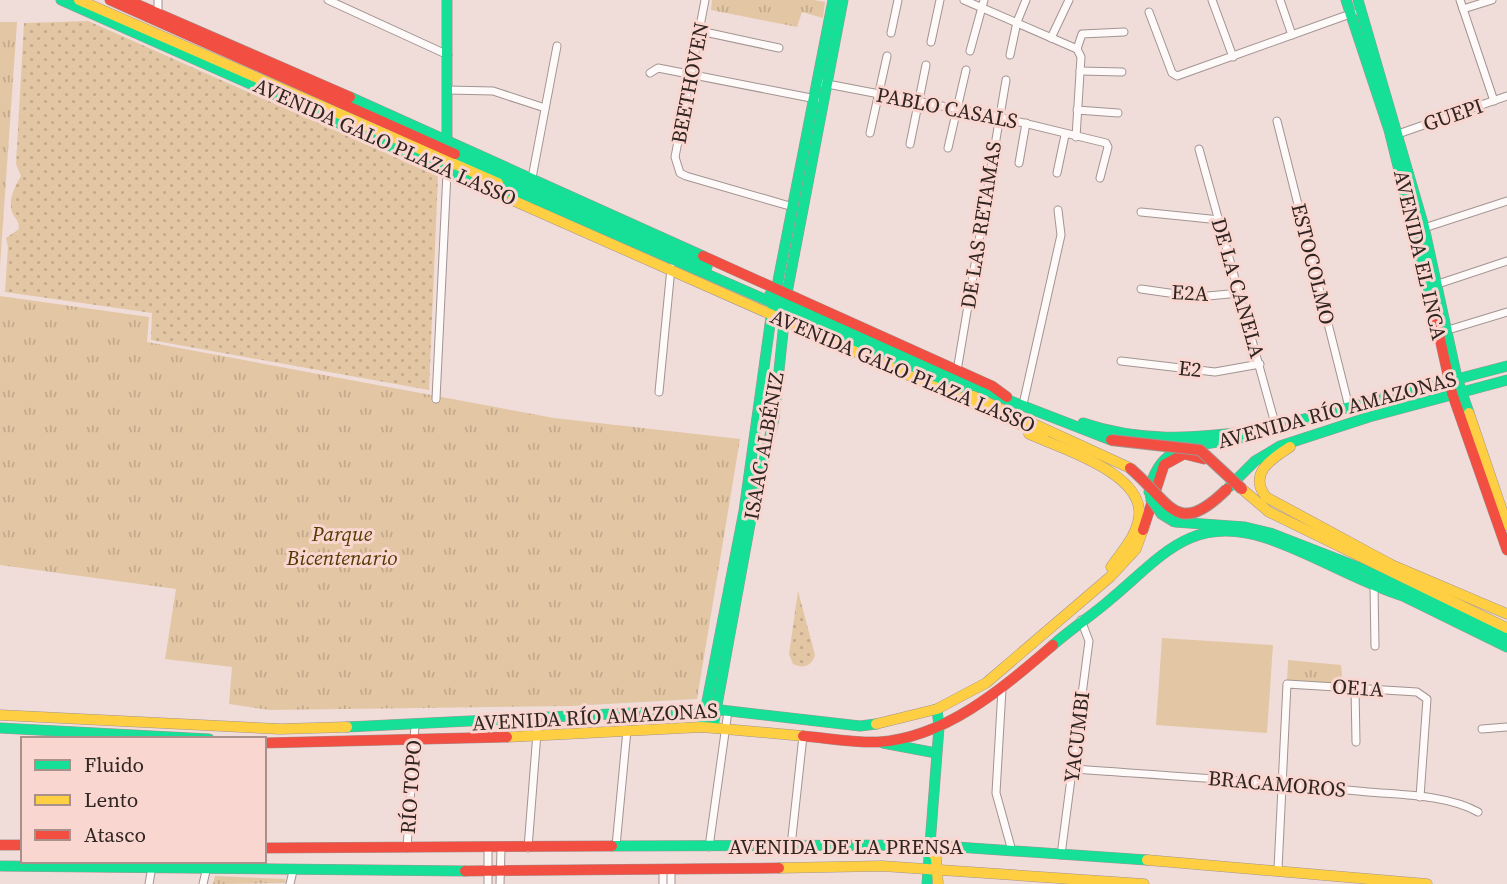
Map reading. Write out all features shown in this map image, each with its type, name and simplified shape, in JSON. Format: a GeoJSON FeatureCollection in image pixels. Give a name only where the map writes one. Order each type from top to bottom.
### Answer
{"type":"FeatureCollection","features":[{"type":"Feature","properties":{"kind":"main road","name":"AVENIDA GALO PLAZA LASSO"},"geometry":{"type":"LineString","coordinates":[[61,0],[447,168],[780,303],[1003,398],[1009,398]]}},
{"type":"Feature","properties":{"kind":"main road","name":"AVENIDA GALO PLAZA LASSO"},"geometry":{"type":"LineString","coordinates":[[79,0],[671,268],[780,303],[957,370],[992,386],[1009,398]]}},
{"type":"Feature","properties":{"kind":"main road","name":"AVENIDA GALO PLAZA LASSO"},"geometry":{"type":"LineString","coordinates":[[110,0],[532,178],[1003,417],[1038,432],[1046,432]]}},
{"type":"Feature","properties":{"kind":"main road","name":"AVENIDA GALO PLAZA LASSO"},"geometry":{"type":"LineString","coordinates":[[127,0],[448,144],[1046,432]]}},
{"type":"Feature","properties":{"kind":"main road"},"geometry":{"type":"LineString","coordinates":[[447,0],[447,168]]}},
{"type":"Feature","properties":{"kind":"main road","name":"ISAAC ALBÉNIZ"},"geometry":{"type":"LineString","coordinates":[[823,83],[833,0]]}},
{"type":"Feature","properties":{"kind":"main road","name":"ISAAC ALBÉNIZ"},"geometry":{"type":"LineString","coordinates":[[708,727],[717,710],[793,207],[844,0]]}},
{"type":"Feature","properties":{"kind":"main road","name":"AVENIDA EL INCA"},"geometry":{"type":"LineString","coordinates":[[1346,0],[1357,8],[1398,134],[1453,379],[1507,550]]}},
{"type":"Feature","properties":{"kind":"main road","name":"AVENIDA EL INCA"},"geometry":{"type":"LineString","coordinates":[[1357,8],[1389,130],[1437,284],[1448,330],[1453,379]]}},
{"type":"Feature","properties":{"kind":"main road","name":"ISAAC ALBÉNIZ"},"geometry":{"type":"LineString","coordinates":[[748,512],[774,418],[780,303],[819,100]]}},
{"type":"Feature","properties":{"kind":"main road","name":"AVENIDA RÍO AMAZONAS"},"geometry":{"type":"LineString","coordinates":[[0,715],[100,719],[226,733],[717,710],[860,726],[903,719],[937,709],[986,684],[1130,556],[1143,530],[1151,477],[1164,456],[1181,448],[1236,441],[1262,430],[1507,366]]}},
{"type":"Feature","properties":{"kind":"main road","name":"AVENIDA RÍO AMAZONAS"},"geometry":{"type":"LineString","coordinates":[[1130,468],[1148,483],[1167,508],[1183,516],[1202,513],[1265,454],[1305,439],[1507,380]]}},
{"type":"Feature","properties":{"kind":"main road"},"geometry":{"type":"LineString","coordinates":[[992,386],[1089,426],[1131,436],[1203,438],[1262,430]]}},
{"type":"Feature","properties":{"kind":"main road","name":"AVENIDA EL INCA"},"geometry":{"type":"LineString","coordinates":[[1457,393],[1507,525]]}},
{"type":"Feature","properties":{"kind":"main road"},"geometry":{"type":"LineString","coordinates":[[1009,398],[1111,440],[1200,450],[1269,512],[1507,628]]}},
{"type":"Feature","properties":{"kind":"main road"},"geometry":{"type":"LineString","coordinates":[[1003,417],[1016,427],[1118,475],[1132,486],[1138,497],[1138,517],[1124,551],[1070,611]]}},
{"type":"Feature","properties":{"kind":"main road"},"geometry":{"type":"LineString","coordinates":[[1046,432],[1130,468],[1157,508],[1168,518],[1186,524],[1270,533],[1507,647]]}},
{"type":"Feature","properties":{"kind":"main road"},"geometry":{"type":"LineString","coordinates":[[1305,439],[1262,468],[1258,480],[1262,493],[1277,505],[1390,564]]}},
{"type":"Feature","properties":{"kind":"main road"},"geometry":{"type":"LineString","coordinates":[[1143,530],[1164,465],[1181,454],[1204,459],[1242,489]]}},
{"type":"Feature","properties":{"kind":"main road","name":"AVENIDA RÍO AMAZONAS"},"geometry":{"type":"LineString","coordinates":[[266,743],[536,737],[708,727],[879,742],[939,727],[1002,689],[1174,544],[1196,534],[1217,531],[1266,538],[1374,587],[1400,595]]}},
{"type":"Feature","properties":{"kind":"main road"},"geometry":{"type":"LineString","coordinates":[[1328,539],[1507,614]]}},
{"type":"Feature","properties":{"kind":"main road"},"geometry":{"type":"LineString","coordinates":[[1319,555],[1360,568],[1507,637]]}},
{"type":"Feature","properties":{"kind":"main road"},"geometry":{"type":"LineString","coordinates":[[937,709],[939,727],[931,848],[938,884]]}},
{"type":"Feature","properties":{"kind":"main road"},"geometry":{"type":"LineString","coordinates":[[0,728],[136,737]]}},
{"type":"Feature","properties":{"kind":"main road"},"geometry":{"type":"LineString","coordinates":[[879,742],[936,753]]}},
{"type":"Feature","properties":{"kind":"main road"},"geometry":{"type":"LineString","coordinates":[[0,845],[21,845]]}},
{"type":"Feature","properties":{"kind":"main road","name":"AVENIDA DE LA PRENSA"},"geometry":{"type":"LineString","coordinates":[[266,848],[931,848],[1278,869],[1421,883]]}},
{"type":"Feature","properties":{"kind":"main road","name":"AVENIDA DE LA PRENSA"},"geometry":{"type":"LineString","coordinates":[[0,866],[153,866],[206,871],[933,868],[1144,884]]}},
{"type":"Feature","properties":{"kind":"main road"},"geometry":{"type":"LineString","coordinates":[[927,884],[933,868]]}},
{"type":"Feature","properties":{"kind":"street"},"geometry":{"type":"LineString","coordinates":[[158,0],[158,14]]}},
{"type":"Feature","properties":{"kind":"street"},"geometry":{"type":"LineString","coordinates":[[328,0],[448,55]]}},
{"type":"Feature","properties":{"kind":"street","name":"BEETHOVEN"},"geometry":{"type":"LineString","coordinates":[[705,0],[676,157],[680,173],[793,207]]}},
{"type":"Feature","properties":{"kind":"street"},"geometry":{"type":"LineString","coordinates":[[891,33],[898,0]]}},
{"type":"Feature","properties":{"kind":"street"},"geometry":{"type":"LineString","coordinates":[[931,41],[940,0]]}},
{"type":"Feature","properties":{"kind":"street"},"geometry":{"type":"LineString","coordinates":[[964,0],[983,4],[1077,49],[1081,57],[1076,137]]}},
{"type":"Feature","properties":{"kind":"street"},"geometry":{"type":"LineString","coordinates":[[1010,55],[1017,22],[1026,0]]}},
{"type":"Feature","properties":{"kind":"street"},"geometry":{"type":"LineString","coordinates":[[1051,38],[1069,0]]}},
{"type":"Feature","properties":{"kind":"street"},"geometry":{"type":"LineString","coordinates":[[1212,0],[1233,57]]}},
{"type":"Feature","properties":{"kind":"street"},"geometry":{"type":"LineString","coordinates":[[1280,0],[1292,35]]}},
{"type":"Feature","properties":{"kind":"street"},"geometry":{"type":"LineString","coordinates":[[1460,0],[1494,101]]}},
{"type":"Feature","properties":{"kind":"street"},"geometry":{"type":"LineString","coordinates":[[1463,9],[1492,0]]}},
{"type":"Feature","properties":{"kind":"street"},"geometry":{"type":"LineString","coordinates":[[970,51],[983,4]]}},
{"type":"Feature","properties":{"kind":"street"},"geometry":{"type":"LineString","coordinates":[[1149,12],[1175,76],[1292,35],[1357,8]]}},
{"type":"Feature","properties":{"kind":"street"},"geometry":{"type":"LineString","coordinates":[[700,32],[779,48]]}},
{"type":"Feature","properties":{"kind":"street"},"geometry":{"type":"LineString","coordinates":[[1077,49],[1083,33],[1124,32]]}},
{"type":"Feature","properties":{"kind":"street"},"geometry":{"type":"LineString","coordinates":[[532,178],[557,46]]}},
{"type":"Feature","properties":{"kind":"street"},"geometry":{"type":"LineString","coordinates":[[870,133],[887,56]]}},
{"type":"Feature","properties":{"kind":"street"},"geometry":{"type":"LineString","coordinates":[[910,144],[926,65]]}},
{"type":"Feature","properties":{"kind":"street"},"geometry":{"type":"LineString","coordinates":[[650,74],[658,68],[819,100]]}},
{"type":"Feature","properties":{"kind":"street"},"geometry":{"type":"LineString","coordinates":[[948,148],[966,70]]}},
{"type":"Feature","properties":{"kind":"street"},"geometry":{"type":"LineString","coordinates":[[1080,71],[1122,72]]}},
{"type":"Feature","properties":{"kind":"street","name":"DE LAS RETAMAS"},"geometry":{"type":"LineString","coordinates":[[957,370],[1006,80]]}},
{"type":"Feature","properties":{"kind":"street","name":"PABLO CASALS"},"geometry":{"type":"LineString","coordinates":[[823,83],[999,117],[1108,144],[1100,178]]}},
{"type":"Feature","properties":{"kind":"street"},"geometry":{"type":"LineString","coordinates":[[448,90],[493,91],[545,108]]}},
{"type":"Feature","properties":{"kind":"street","name":"GUEPI"},"geometry":{"type":"LineString","coordinates":[[1398,134],[1507,96]]}},
{"type":"Feature","properties":{"kind":"street"},"geometry":{"type":"LineString","coordinates":[[1077,110],[1118,113]]}},
{"type":"Feature","properties":{"kind":"street","name":"ESTOCOLMO"},"geometry":{"type":"LineString","coordinates":[[1277,121],[1349,407]]}},
{"type":"Feature","properties":{"kind":"street"},"geometry":{"type":"LineString","coordinates":[[1019,163],[1026,123]]}},
{"type":"Feature","properties":{"kind":"street"},"geometry":{"type":"LineString","coordinates":[[1057,173],[1065,135]]}},
{"type":"Feature","properties":{"kind":"street","name":"DE LA CANELA"},"geometry":{"type":"LineString","coordinates":[[1199,149],[1276,427]]}},
{"type":"Feature","properties":{"kind":"street"},"geometry":{"type":"LineString","coordinates":[[436,399],[447,168]]}},
{"type":"Feature","properties":{"kind":"street"},"geometry":{"type":"LineString","coordinates":[[1420,229],[1507,201]]}},
{"type":"Feature","properties":{"kind":"street"},"geometry":{"type":"LineString","coordinates":[[1024,400],[1061,235],[1058,210]]}},
{"type":"Feature","properties":{"kind":"street"},"geometry":{"type":"LineString","coordinates":[[1141,212],[1220,220]]}},
{"type":"Feature","properties":{"kind":"street"},"geometry":{"type":"LineString","coordinates":[[1437,284],[1507,261]]}},
{"type":"Feature","properties":{"kind":"street"},"geometry":{"type":"LineString","coordinates":[[659,392],[671,268]]}},
{"type":"Feature","properties":{"kind":"street","name":"E2A"},"geometry":{"type":"LineString","coordinates":[[1141,289],[1197,296],[1240,293]]}},
{"type":"Feature","properties":{"kind":"street"},"geometry":{"type":"LineString","coordinates":[[1448,330],[1507,312]]}},
{"type":"Feature","properties":{"kind":"street","name":"E2"},"geometry":{"type":"LineString","coordinates":[[1121,361],[1214,372],[1259,364]]}},
{"type":"Feature","properties":{"kind":"street"},"geometry":{"type":"LineString","coordinates":[[1374,587],[1376,646]]}},
{"type":"Feature","properties":{"kind":"street","name":"YACUMBI"},"geometry":{"type":"LineString","coordinates":[[1061,855],[1089,641],[1081,620]]}},
{"type":"Feature","properties":{"kind":"street","name":"OE1A"},"geometry":{"type":"LineString","coordinates":[[1280,783],[1287,684],[1417,692],[1427,699],[1420,797]]}},
{"type":"Feature","properties":{"kind":"street"},"geometry":{"type":"LineString","coordinates":[[1355,688],[1356,741]]}},
{"type":"Feature","properties":{"kind":"street"},"geometry":{"type":"LineString","coordinates":[[1002,689],[996,793],[1012,851]]}},
{"type":"Feature","properties":{"kind":"street"},"geometry":{"type":"LineString","coordinates":[[709,846],[726,728],[717,710]]}},
{"type":"Feature","properties":{"kind":"street"},"geometry":{"type":"LineString","coordinates":[[99,736],[100,719]]}},
{"type":"Feature","properties":{"kind":"street"},"geometry":{"type":"LineString","coordinates":[[528,849],[538,720]]}},
{"type":"Feature","properties":{"kind":"street","name":"RÍO TOPO"},"geometry":{"type":"LineString","coordinates":[[407,848],[415,725]]}},
{"type":"Feature","properties":{"kind":"street"},"geometry":{"type":"LineString","coordinates":[[1482,729],[1507,727]]}},
{"type":"Feature","properties":{"kind":"street"},"geometry":{"type":"LineString","coordinates":[[617,846],[627,730]]}},
{"type":"Feature","properties":{"kind":"street"},"geometry":{"type":"LineString","coordinates":[[791,846],[803,736]]}},
{"type":"Feature","properties":{"kind":"street","name":"BRACAMOROS"},"geometry":{"type":"LineString","coordinates":[[1074,769],[1280,783],[1420,797],[1468,806],[1478,812]]}},
{"type":"Feature","properties":{"kind":"street"},"geometry":{"type":"LineString","coordinates":[[1278,869],[1280,783]]}},
{"type":"Feature","properties":{"kind":"street"},"geometry":{"type":"LineString","coordinates":[[488,849],[500,884]]}},
{"type":"Feature","properties":{"kind":"street"},"geometry":{"type":"LineString","coordinates":[[488,884],[500,849]]}},
{"type":"Feature","properties":{"kind":"street"},"geometry":{"type":"LineString","coordinates":[[149,884],[153,866]]}},
{"type":"Feature","properties":{"kind":"street"},"geometry":{"type":"LineString","coordinates":[[203,884],[206,871]]}},
{"type":"Feature","properties":{"kind":"street"},"geometry":{"type":"LineString","coordinates":[[290,884],[293,871]]}},
{"type":"Feature","properties":{"kind":"street"},"geometry":{"type":"LineString","coordinates":[[663,884],[667,871]]}},
{"type":"Feature","properties":{"kind":"street"},"geometry":{"type":"LineString","coordinates":[[667,871],[671,884]]}},
{"type":"Feature","properties":{"kind":"green space"},"geometry":{"type":"Polygon","coordinates":[[[712,0],[825,2],[823,18],[802,12],[797,27],[711,10],[712,0]]]}},
{"type":"Feature","properties":{"kind":"green space"},"geometry":{"type":"Polygon","coordinates":[[[88,21],[438,176],[429,390],[151,340],[152,313],[5,292],[8,247],[6,238],[19,229],[11,202],[14,188],[21,176],[16,164],[24,23],[88,21]]]}},
{"type":"Feature","properties":{"kind":"green space"},"geometry":{"type":"Polygon","coordinates":[[[0,22],[17,22],[0,266],[0,22]]]}},
{"type":"Feature","properties":{"kind":"green space","name":"Parque Bicentenario"},"geometry":{"type":"Polygon","coordinates":[[[0,296],[149,317],[147,342],[554,418],[740,439],[697,699],[571,706],[270,710],[229,704],[232,667],[165,659],[176,589],[0,565],[0,296]]]}},
{"type":"Feature","properties":{"kind":"green space"},"geometry":{"type":"Polygon","coordinates":[[[798,591],[815,655],[812,662],[804,666],[793,664],[789,654],[798,591]]]}},
{"type":"Feature","properties":{"kind":"green space"},"geometry":{"type":"Polygon","coordinates":[[[1162,638],[1273,645],[1267,733],[1156,725],[1162,638]]]}},
{"type":"Feature","properties":{"kind":"green space"},"geometry":{"type":"Polygon","coordinates":[[[1288,660],[1341,665],[1343,686],[1287,682],[1288,660]]]}},
{"type":"Feature","properties":{"kind":"green space"},"geometry":{"type":"Polygon","coordinates":[[[215,876],[285,879],[286,883],[213,884],[215,876]]]}},
{"type":"Feature","properties":{"kind":"traffic: fast"},"geometry":{"type":"LineString","coordinates":[[61,0],[512,200]]}},
{"type":"Feature","properties":{"kind":"traffic: fast"},"geometry":{"type":"LineString","coordinates":[[447,0],[447,144]]}},
{"type":"Feature","properties":{"kind":"traffic: fast"},"geometry":{"type":"LineString","coordinates":[[776,291],[833,0]]}},
{"type":"Feature","properties":{"kind":"traffic: fast"},"geometry":{"type":"LineString","coordinates":[[786,298],[843,0]]}},
{"type":"Feature","properties":{"kind":"traffic: fast"},"geometry":{"type":"LineString","coordinates":[[1346,0],[1389,130],[1432,303]]}},
{"type":"Feature","properties":{"kind":"traffic: fast"},"geometry":{"type":"LineString","coordinates":[[1358,0],[1424,227],[1457,378],[1469,413]]}},
{"type":"Feature","properties":{"kind":"traffic: fast"},"geometry":{"type":"LineString","coordinates":[[350,97],[703,256]]}},
{"type":"Feature","properties":{"kind":"traffic: fast"},"geometry":{"type":"LineString","coordinates":[[455,154],[707,267]]}},
{"type":"Feature","properties":{"kind":"traffic: fast"},"geometry":{"type":"LineString","coordinates":[[498,183],[773,303],[973,396]]}},
{"type":"Feature","properties":{"kind":"traffic: fast"},"geometry":{"type":"LineString","coordinates":[[770,294],[1003,398],[1111,440]]}},
{"type":"Feature","properties":{"kind":"traffic: fast"},"geometry":{"type":"LineString","coordinates":[[702,727],[744,511],[772,310]]}},
{"type":"Feature","properties":{"kind":"traffic: fast"},"geometry":{"type":"LineString","coordinates":[[713,727],[752,513],[774,418],[785,313]]}},
{"type":"Feature","properties":{"kind":"traffic: fast"},"geometry":{"type":"LineString","coordinates":[[1149,492],[1156,472],[1166,459],[1178,451],[1244,437],[1507,366]]}},
{"type":"Feature","properties":{"kind":"traffic: fast"},"geometry":{"type":"LineString","coordinates":[[1229,487],[1255,461],[1280,446],[1369,417],[1507,380]]}},
{"type":"Feature","properties":{"kind":"traffic: fast"},"geometry":{"type":"LineString","coordinates":[[1083,423],[1145,436],[1187,437],[1251,431]]}},
{"type":"Feature","properties":{"kind":"traffic: fast"},"geometry":{"type":"LineString","coordinates":[[1150,497],[1162,514],[1175,522]]}},
{"type":"Feature","properties":{"kind":"traffic: fast"},"geometry":{"type":"LineString","coordinates":[[1175,522],[1245,527],[1270,533],[1360,568],[1507,637]]}},
{"type":"Feature","properties":{"kind":"traffic: fast"},"geometry":{"type":"LineString","coordinates":[[1053,645],[1164,554],[1198,535],[1218,531],[1240,532],[1266,538],[1400,595]]}},
{"type":"Feature","properties":{"kind":"traffic: fast"},"geometry":{"type":"LineString","coordinates":[[1395,592],[1507,647]]}},
{"type":"Feature","properties":{"kind":"traffic: fast"},"geometry":{"type":"LineString","coordinates":[[347,727],[712,709],[860,726],[876,724]]}},
{"type":"Feature","properties":{"kind":"traffic: fast"},"geometry":{"type":"LineString","coordinates":[[927,884],[939,727],[937,709]]}},
{"type":"Feature","properties":{"kind":"traffic: fast"},"geometry":{"type":"LineString","coordinates":[[0,728],[171,737]]}},
{"type":"Feature","properties":{"kind":"traffic: fast"},"geometry":{"type":"LineString","coordinates":[[883,743],[936,753]]}},
{"type":"Feature","properties":{"kind":"traffic: fast"},"geometry":{"type":"LineString","coordinates":[[612,846],[928,845],[1147,860]]}},
{"type":"Feature","properties":{"kind":"traffic: fast"},"geometry":{"type":"LineString","coordinates":[[0,866],[465,871]]}},
{"type":"Feature","properties":{"kind":"traffic: slow"},"geometry":{"type":"LineString","coordinates":[[79,0],[498,183]]}},
{"type":"Feature","properties":{"kind":"traffic: slow"},"geometry":{"type":"LineString","coordinates":[[512,200],[1003,417],[1038,432],[1046,432]]}},
{"type":"Feature","properties":{"kind":"traffic: slow"},"geometry":{"type":"LineString","coordinates":[[973,396],[1130,468]]}},
{"type":"Feature","properties":{"kind":"traffic: slow"},"geometry":{"type":"LineString","coordinates":[[1469,413],[1507,525]]}},
{"type":"Feature","properties":{"kind":"traffic: slow"},"geometry":{"type":"LineString","coordinates":[[1029,434],[1098,464],[1128,487],[1137,501],[1138,523],[1111,567]]}},
{"type":"Feature","properties":{"kind":"traffic: slow"},"geometry":{"type":"LineString","coordinates":[[1290,447],[1269,462],[1261,474],[1259,481],[1266,497],[1390,564]]}},
{"type":"Feature","properties":{"kind":"traffic: slow"},"geometry":{"type":"LineString","coordinates":[[1242,489],[1269,512],[1507,628]]}},
{"type":"Feature","properties":{"kind":"traffic: slow"},"geometry":{"type":"LineString","coordinates":[[876,724],[937,709],[986,683],[1110,577],[1136,549],[1145,524]]}},
{"type":"Feature","properties":{"kind":"traffic: slow"},"geometry":{"type":"LineString","coordinates":[[1385,562],[1507,614]]}},
{"type":"Feature","properties":{"kind":"traffic: slow"},"geometry":{"type":"LineString","coordinates":[[0,715],[280,729],[347,727]]}},
{"type":"Feature","properties":{"kind":"traffic: slow"},"geometry":{"type":"LineString","coordinates":[[507,737],[702,727],[803,736]]}},
{"type":"Feature","properties":{"kind":"traffic: slow"},"geometry":{"type":"LineString","coordinates":[[928,845],[936,858],[938,884]]}},
{"type":"Feature","properties":{"kind":"traffic: slow"},"geometry":{"type":"LineString","coordinates":[[1147,860],[1427,884]]}},
{"type":"Feature","properties":{"kind":"traffic: slow"},"geometry":{"type":"LineString","coordinates":[[779,868],[882,866],[1144,884]]}},
{"type":"Feature","properties":{"kind":"traffic: jam"},"geometry":{"type":"LineString","coordinates":[[110,0],[455,154]]}},
{"type":"Feature","properties":{"kind":"traffic: jam"},"geometry":{"type":"LineString","coordinates":[[127,0],[350,97]]}},
{"type":"Feature","properties":{"kind":"traffic: jam"},"geometry":{"type":"LineString","coordinates":[[703,256],[992,386],[1007,397]]}},
{"type":"Feature","properties":{"kind":"traffic: jam"},"geometry":{"type":"LineString","coordinates":[[1432,303],[1452,393],[1507,550]]}},
{"type":"Feature","properties":{"kind":"traffic: jam"},"geometry":{"type":"LineString","coordinates":[[1111,440],[1200,450],[1242,489]]}},
{"type":"Feature","properties":{"kind":"traffic: jam"},"geometry":{"type":"LineString","coordinates":[[1143,530],[1164,465],[1184,454],[1204,459]]}},
{"type":"Feature","properties":{"kind":"traffic: jam"},"geometry":{"type":"LineString","coordinates":[[1130,468],[1165,503],[1185,514],[1196,512],[1210,504],[1227,489]]}},
{"type":"Feature","properties":{"kind":"traffic: jam"},"geometry":{"type":"LineString","coordinates":[[803,736],[878,742],[927,731],[973,708],[1053,645]]}},
{"type":"Feature","properties":{"kind":"traffic: jam"},"geometry":{"type":"LineString","coordinates":[[266,743],[507,737]]}},
{"type":"Feature","properties":{"kind":"traffic: jam"},"geometry":{"type":"LineString","coordinates":[[0,845],[21,845]]}},
{"type":"Feature","properties":{"kind":"traffic: jam"},"geometry":{"type":"LineString","coordinates":[[266,848],[612,846]]}},
{"type":"Feature","properties":{"kind":"traffic: jam"},"geometry":{"type":"LineString","coordinates":[[465,871],[779,868]]}}]}
